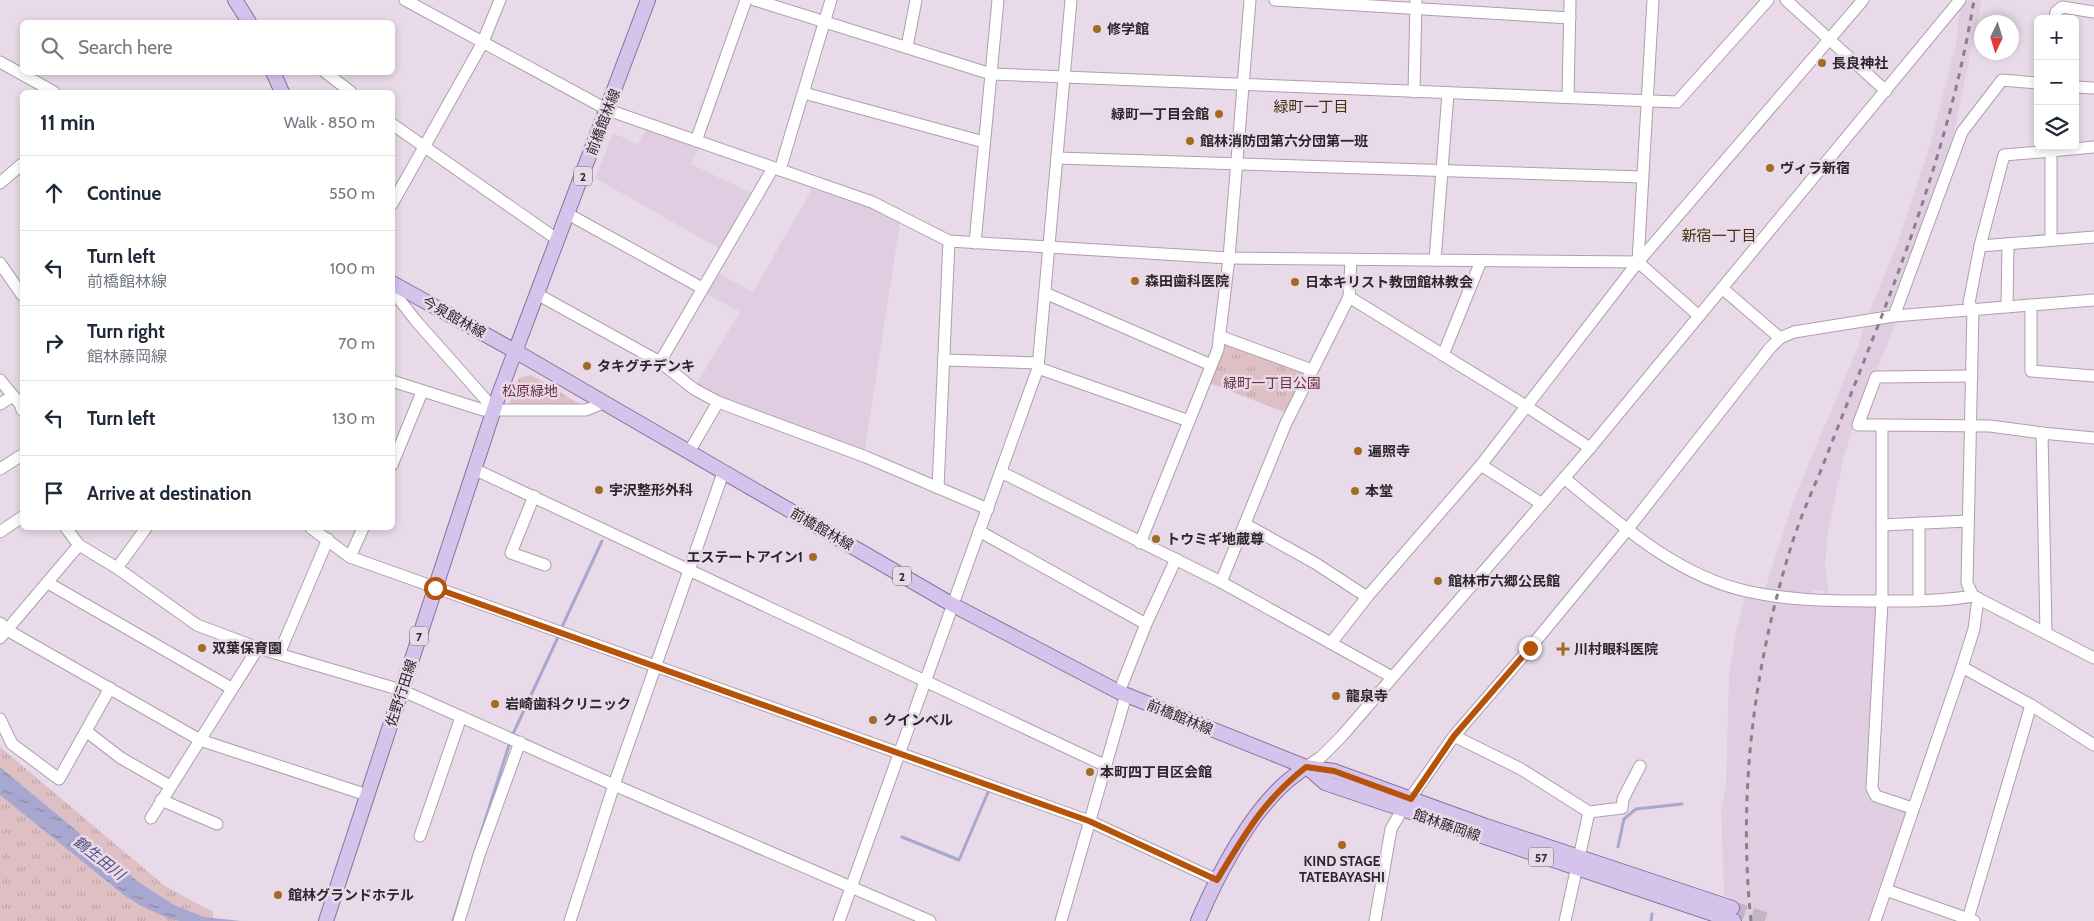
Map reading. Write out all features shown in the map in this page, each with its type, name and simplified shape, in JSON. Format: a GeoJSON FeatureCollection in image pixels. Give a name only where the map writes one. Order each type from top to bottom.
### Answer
{"type":"FeatureCollection","features":[{"type":"Feature","properties":{"kind":"main road"},"geometry":{"type":"LineString","coordinates":[[235,0],[248,20]]}},
{"type":"Feature","properties":{"kind":"main road","name":"前橋館林線"},"geometry":{"type":"LineString","coordinates":[[648,0],[608,110],[515,351],[953,605],[1122,694],[1306,767]]}},
{"type":"Feature","properties":{"kind":"main road"},"geometry":{"type":"LineString","coordinates":[[274,75],[281,90]]}},
{"type":"Feature","properties":{"kind":"main road","name":"今泉館林線"},"geometry":{"type":"LineString","coordinates":[[395,285],[515,351]]}},
{"type":"Feature","properties":{"kind":"main road","name":"佐野行田線"},"geometry":{"type":"LineString","coordinates":[[326,921],[474,469],[515,351]]}},
{"type":"Feature","properties":{"kind":"main road"},"geometry":{"type":"LineString","coordinates":[[1198,921],[1217,880],[1250,824],[1281,787],[1306,767]]}},
{"type":"Feature","properties":{"kind":"main road","name":"館林藤岡線"},"geometry":{"type":"LineString","coordinates":[[1306,767],[1334,771],[1577,862]]}},
{"type":"Feature","properties":{"kind":"main road","name":"館林藤岡線"},"geometry":{"type":"LineString","coordinates":[[1306,767],[1325,784],[1402,810],[1577,862],[1733,914]]}},
{"type":"Feature","properties":{"kind":"street"},"geometry":{"type":"LineString","coordinates":[[405,0],[482,44],[608,110],[872,202],[949,241],[1229,258],[1638,262],[1699,316]]}},
{"type":"Feature","properties":{"kind":"street"},"geometry":{"type":"LineString","coordinates":[[395,199],[425,149],[482,44],[500,0]]}},
{"type":"Feature","properties":{"kind":"street"},"geometry":{"type":"LineString","coordinates":[[696,141],[746,0]]}},
{"type":"Feature","properties":{"kind":"street"},"geometry":{"type":"LineString","coordinates":[[754,0],[992,74],[1677,102],[1768,0]]}},
{"type":"Feature","properties":{"kind":"street"},"geometry":{"type":"LineString","coordinates":[[660,362],[702,288],[776,169],[804,93],[831,0]]}},
{"type":"Feature","properties":{"kind":"street"},"geometry":{"type":"LineString","coordinates":[[907,47],[916,0]]}},
{"type":"Feature","properties":{"kind":"street"},"geometry":{"type":"LineString","coordinates":[[975,243],[998,0]]}},
{"type":"Feature","properties":{"kind":"street"},"geometry":{"type":"LineString","coordinates":[[839,921],[1038,366],[1071,0]]}},
{"type":"Feature","properties":{"kind":"street"},"geometry":{"type":"LineString","coordinates":[[1140,543],[1218,349],[1229,258],[1250,0]]}},
{"type":"Feature","properties":{"kind":"street"},"geometry":{"type":"LineString","coordinates":[[1275,0],[1416,5],[1570,18]]}},
{"type":"Feature","properties":{"kind":"street"},"geometry":{"type":"LineString","coordinates":[[1568,97],[1570,0]]}},
{"type":"Feature","properties":{"kind":"street"},"geometry":{"type":"LineString","coordinates":[[1638,262],[1653,0]]}},
{"type":"Feature","properties":{"kind":"street"},"geometry":{"type":"LineString","coordinates":[[1786,0],[1886,91]]}},
{"type":"Feature","properties":{"kind":"street"},"geometry":{"type":"LineString","coordinates":[[1331,643],[1367,597],[1481,465],[1638,262],[1863,0]]}},
{"type":"Feature","properties":{"kind":"street"},"geometry":{"type":"LineString","coordinates":[[1306,767],[1321,757],[1342,736],[1590,448],[1960,0]]}},
{"type":"Feature","properties":{"kind":"street"},"geometry":{"type":"LineString","coordinates":[[1414,92],[1416,5]]}},
{"type":"Feature","properties":{"kind":"street"},"geometry":{"type":"LineString","coordinates":[[2056,15],[2056,12],[2062,7],[2089,8]]}},
{"type":"Feature","properties":{"kind":"street"},"geometry":{"type":"LineString","coordinates":[[0,62],[20,73]]}},
{"type":"Feature","properties":{"kind":"street"},"geometry":{"type":"LineString","coordinates":[[23,75],[50,90]]}},
{"type":"Feature","properties":{"kind":"street"},"geometry":{"type":"LineString","coordinates":[[329,75],[348,90]]}},
{"type":"Feature","properties":{"kind":"street"},"geometry":{"type":"LineString","coordinates":[[1894,316],[1962,132],[2002,80],[2034,84]]}},
{"type":"Feature","properties":{"kind":"street"},"geometry":{"type":"LineString","coordinates":[[2079,87],[2094,88]]}},
{"type":"Feature","properties":{"kind":"street"},"geometry":{"type":"LineString","coordinates":[[804,93],[984,142]]}},
{"type":"Feature","properties":{"kind":"street"},"geometry":{"type":"LineString","coordinates":[[1435,260],[1448,93]]}},
{"type":"Feature","properties":{"kind":"street"},"geometry":{"type":"LineString","coordinates":[[395,126],[558,240]]}},
{"type":"Feature","properties":{"kind":"street"},"geometry":{"type":"LineString","coordinates":[[1875,921],[1974,629],[1975,597],[1967,583],[1973,310],[1969,303],[1980,246],[2004,155],[2094,147]]}},
{"type":"Feature","properties":{"kind":"street"},"geometry":{"type":"LineString","coordinates":[[2051,151],[2051,240]]}},
{"type":"Feature","properties":{"kind":"street"},"geometry":{"type":"LineString","coordinates":[[1057,158],[1642,177]]}},
{"type":"Feature","properties":{"kind":"street"},"geometry":{"type":"LineString","coordinates":[[0,183],[20,166]]}},
{"type":"Feature","properties":{"kind":"street"},"geometry":{"type":"LineString","coordinates":[[568,214],[702,288]]}},
{"type":"Feature","properties":{"kind":"street"},"geometry":{"type":"LineString","coordinates":[[1980,246],[2094,237]]}},
{"type":"Feature","properties":{"kind":"street"},"geometry":{"type":"LineString","coordinates":[[938,488],[949,241]]}},
{"type":"Feature","properties":{"kind":"street"},"geometry":{"type":"LineString","coordinates":[[2007,307],[2008,244]]}},
{"type":"Feature","properties":{"kind":"street"},"geometry":{"type":"LineString","coordinates":[[1221,582],[1286,423],[1349,297],[1351,260]]}},
{"type":"Feature","properties":{"kind":"street"},"geometry":{"type":"LineString","coordinates":[[1443,355],[1481,261]]}},
{"type":"Feature","properties":{"kind":"street"},"geometry":{"type":"LineString","coordinates":[[0,263],[20,292]]}},
{"type":"Feature","properties":{"kind":"street"},"geometry":{"type":"LineString","coordinates":[[1722,288],[1780,338]]}},
{"type":"Feature","properties":{"kind":"street"},"geometry":{"type":"LineString","coordinates":[[1045,293],[1211,365]]}},
{"type":"Feature","properties":{"kind":"street"},"geometry":{"type":"LineString","coordinates":[[395,294],[416,322],[494,410]]}},
{"type":"Feature","properties":{"kind":"street"},"geometry":{"type":"LineString","coordinates":[[537,294],[660,362],[694,389],[718,402],[866,457],[988,508]]}},
{"type":"Feature","properties":{"kind":"street"},"geometry":{"type":"LineString","coordinates":[[1349,297],[1526,406],[1590,448]]}},
{"type":"Feature","properties":{"kind":"street"},"geometry":{"type":"LineString","coordinates":[[1375,921],[1391,829],[1402,810],[1454,736],[1530,648],[1627,530],[1770,348],[1780,338],[1794,332],[1894,316],[2094,300]]}},
{"type":"Feature","properties":{"kind":"street"},"geometry":{"type":"LineString","coordinates":[[2031,305],[2031,371],[2094,376]]}},
{"type":"Feature","properties":{"kind":"street"},"geometry":{"type":"LineString","coordinates":[[1220,336],[1312,370]]}},
{"type":"Feature","properties":{"kind":"street"},"geometry":{"type":"LineString","coordinates":[[944,360],[1038,366],[1189,421]]}},
{"type":"Feature","properties":{"kind":"street"},"geometry":{"type":"LineString","coordinates":[[1972,376],[1876,376],[1858,424],[1971,425],[2094,438]]}},
{"type":"Feature","properties":{"kind":"street"},"geometry":{"type":"LineString","coordinates":[[0,380],[14,396],[20,406]]}},
{"type":"Feature","properties":{"kind":"street"},"geometry":{"type":"LineString","coordinates":[[395,382],[483,410],[586,410],[603,403]]}},
{"type":"Feature","properties":{"kind":"street"},"geometry":{"type":"LineString","coordinates":[[395,458],[422,392]]}},
{"type":"Feature","properties":{"kind":"street"},"geometry":{"type":"LineString","coordinates":[[0,404],[14,396]]}},
{"type":"Feature","properties":{"kind":"street"},"geometry":{"type":"LineString","coordinates":[[688,452],[718,402]]}},
{"type":"Feature","properties":{"kind":"street"},"geometry":{"type":"LineString","coordinates":[[1882,425],[1882,601],[1872,788],[1876,796],[1912,808]]}},
{"type":"Feature","properties":{"kind":"street"},"geometry":{"type":"LineString","coordinates":[[2042,433],[2046,633]]}},
{"type":"Feature","properties":{"kind":"street"},"geometry":{"type":"LineString","coordinates":[[0,469],[20,456]]}},
{"type":"Feature","properties":{"kind":"street"},"geometry":{"type":"LineString","coordinates":[[1481,465],[1542,504]]}},
{"type":"Feature","properties":{"kind":"street"},"geometry":{"type":"LineString","coordinates":[[474,469],[771,607],[926,682],[1012,720],[1106,766]]}},
{"type":"Feature","properties":{"kind":"street"},"geometry":{"type":"LineString","coordinates":[[1001,472],[1221,582],[1392,677]]}},
{"type":"Feature","properties":{"kind":"street"},"geometry":{"type":"LineString","coordinates":[[570,921],[655,665],[724,473]]}},
{"type":"Feature","properties":{"kind":"street"},"geometry":{"type":"LineString","coordinates":[[1564,478],[1627,530],[1699,574],[1746,591],[1812,601],[1882,601],[1975,597],[2094,658]]}},
{"type":"Feature","properties":{"kind":"street"},"geometry":{"type":"LineString","coordinates":[[534,496],[511,553],[545,564]]}},
{"type":"Feature","properties":{"kind":"street"},"geometry":{"type":"LineString","coordinates":[[0,532],[20,518]]}},
{"type":"Feature","properties":{"kind":"street"},"geometry":{"type":"LineString","coordinates":[[1882,525],[1968,521]]}},
{"type":"Feature","properties":{"kind":"street"},"geometry":{"type":"LineString","coordinates":[[1919,523],[1919,599]]}},
{"type":"Feature","properties":{"kind":"street"},"geometry":{"type":"LineString","coordinates":[[1245,524],[1315,563],[1367,597]]}},
{"type":"Feature","properties":{"kind":"street"},"geometry":{"type":"LineString","coordinates":[[68,530],[80,545],[117,568],[197,625],[258,648],[402,690],[614,785],[930,921]]}},
{"type":"Feature","properties":{"kind":"street"},"geometry":{"type":"LineString","coordinates":[[117,568],[145,530]]}},
{"type":"Feature","properties":{"kind":"street"},"geometry":{"type":"LineString","coordinates":[[315,530],[350,557],[1089,821],[1217,880]]}},
{"type":"Feature","properties":{"kind":"street"},"geometry":{"type":"LineString","coordinates":[[350,557],[362,530]]}},
{"type":"Feature","properties":{"kind":"street"},"geometry":{"type":"LineString","coordinates":[[980,531],[1146,624]]}},
{"type":"Feature","properties":{"kind":"street"},"geometry":{"type":"LineString","coordinates":[[279,654],[328,539]]}},
{"type":"Feature","properties":{"kind":"street"},"geometry":{"type":"LineString","coordinates":[[80,545],[48,583],[2,631],[110,688],[200,740],[367,795]]}},
{"type":"Feature","properties":{"kind":"street"},"geometry":{"type":"LineString","coordinates":[[1061,921],[1106,766],[1122,694],[1146,624],[1176,559]]}},
{"type":"Feature","properties":{"kind":"street"},"geometry":{"type":"LineString","coordinates":[[48,583],[232,688]]}},
{"type":"Feature","properties":{"kind":"street"},"geometry":{"type":"LineString","coordinates":[[151,818],[258,648]]}},
{"type":"Feature","properties":{"kind":"street"},"geometry":{"type":"LineString","coordinates":[[1962,667],[2031,705],[2094,745]]}},
{"type":"Feature","properties":{"kind":"street"},"geometry":{"type":"LineString","coordinates":[[0,719],[12,744],[59,779],[110,688]]}},
{"type":"Feature","properties":{"kind":"street"},"geometry":{"type":"LineString","coordinates":[[1886,890],[1971,920],[2031,705]]}},
{"type":"Feature","properties":{"kind":"street"},"geometry":{"type":"LineString","coordinates":[[420,836],[461,717]]}},
{"type":"Feature","properties":{"kind":"street"},"geometry":{"type":"LineString","coordinates":[[86,731],[121,758],[170,786]]}},
{"type":"Feature","properties":{"kind":"street"},"geometry":{"type":"LineString","coordinates":[[1454,736],[1521,769],[1589,812],[1622,808],[1623,798],[1640,766]]}},
{"type":"Feature","properties":{"kind":"street"},"geometry":{"type":"LineString","coordinates":[[459,921],[479,855],[520,742]]}},
{"type":"Feature","properties":{"kind":"street"},"geometry":{"type":"LineString","coordinates":[[161,800],[217,824]]}},
{"type":"Feature","properties":{"kind":"street"},"geometry":{"type":"LineString","coordinates":[[1565,921],[1589,812]]}},
{"type":"Feature","properties":{"kind":"shaded area"},"geometry":{"type":"Polygon","coordinates":[[[1969,0],[1982,0],[1979,15],[1974,15],[1974,38],[1951,146],[1892,312],[1868,316],[1897,245],[1931,142],[1956,43],[1960,8],[1969,0]]]}},
{"type":"Feature","properties":{"kind":"shaded area"},"geometry":{"type":"Polygon","coordinates":[[[646,129],[699,147],[691,164],[753,194],[720,249],[595,178],[613,133],[638,144],[646,129]]]}},
{"type":"Feature","properties":{"kind":"shaded area"},"geometry":{"type":"Polygon","coordinates":[[[812,189],[882,212],[900,223],[865,449],[860,450],[719,397],[697,383],[740,312],[705,293],[718,273],[753,292],[812,189]]]}},
{"type":"Feature","properties":{"kind":"shaded area"},"geometry":{"type":"Polygon","coordinates":[[[1897,321],[1854,425],[1844,456],[1828,531],[1825,565],[1829,597],[1827,597],[1824,591],[1813,590],[1813,595],[1793,595],[1765,589],[1794,499],[1858,347],[1865,323],[1897,321]]]}},
{"type":"Feature","properties":{"kind":"shaded area"},"geometry":{"type":"Polygon","coordinates":[[[1745,596],[1875,604],[1874,687],[1867,797],[1904,810],[1907,815],[1885,882],[1881,883],[1873,902],[1876,907],[1871,921],[1734,921],[1732,899],[1724,895],[1721,808],[1726,787],[1729,674],[1736,632],[1745,596]]]}},
{"type":"Feature","properties":{"kind":"green space","name":"緑町一丁目公園"},"geometry":{"type":"Polygon","coordinates":[[[1225,343],[1307,372],[1287,413],[1209,383],[1225,343]]]}},
{"type":"Feature","properties":{"kind":"green space","name":"松原緑地"},"geometry":{"type":"Polygon","coordinates":[[[531,375],[578,403],[576,407],[508,406],[519,378],[531,375]]]}},
{"type":"Feature","properties":{"kind":"green space"},"geometry":{"type":"Polygon","coordinates":[[[0,747],[165,886],[213,912],[213,921],[0,921],[0,747]]]}},
{"type":"Feature","properties":{"kind":"water","name":"鶴生田川"},"geometry":{"type":"Polygon","coordinates":[[[0,767],[137,881],[174,905],[204,917],[241,921],[180,921],[170,919],[141,906],[124,895],[0,795],[0,767]]]}},
{"type":"Feature","properties":{"kind":"waterway"},"geometry":{"type":"LineString","coordinates":[[561,629],[602,541]]}},
{"type":"Feature","properties":{"kind":"waterway"},"geometry":{"type":"LineString","coordinates":[[512,736],[559,635]]}},
{"type":"Feature","properties":{"kind":"waterway"},"geometry":{"type":"LineString","coordinates":[[453,921],[510,742]]}},
{"type":"Feature","properties":{"kind":"waterway"},"geometry":{"type":"LineString","coordinates":[[902,837],[959,860],[989,790]]}},
{"type":"Feature","properties":{"kind":"waterway"},"geometry":{"type":"LineString","coordinates":[[1618,847],[1624,819],[1636,809],[1682,804]]}},
{"type":"Feature","properties":{"kind":"waterway"},"geometry":{"type":"LineString","coordinates":[[1651,921],[1652,914]]}},
{"type":"Feature","properties":{"kind":"tunnel"},"geometry":{"type":"LineString","coordinates":[[1732,908],[1771,921]]}},
{"type":"Feature","properties":{"kind":"railway"},"geometry":{"type":"LineString","coordinates":[[1751,921],[1747,874],[1748,780],[1758,687],[1777,595],[1804,510],[1881,318],[1923,201],[1958,81],[1974,0]]}},
{"type":"Feature","properties":{"kind":"place","name":"修学館"},"geometry":{"type":"Point","coordinates":[1097,29]}},
{"type":"Feature","properties":{"kind":"place","name":"長良神社"},"geometry":{"type":"Point","coordinates":[1822,63]}},
{"type":"Feature","properties":{"kind":"place","name":"緑町一丁目会館"},"geometry":{"type":"Point","coordinates":[1219,114]}},
{"type":"Feature","properties":{"kind":"place","name":"館林消防団第六分団第一班"},"geometry":{"type":"Point","coordinates":[1190,141]}},
{"type":"Feature","properties":{"kind":"place","name":"ヴィラ新宿"},"geometry":{"type":"Point","coordinates":[1770,168]}},
{"type":"Feature","properties":{"kind":"place","name":"森田歯科医院"},"geometry":{"type":"Point","coordinates":[1135,281]}},
{"type":"Feature","properties":{"kind":"place","name":"日本キリスト教団館林教会"},"geometry":{"type":"Point","coordinates":[1295,282]}},
{"type":"Feature","properties":{"kind":"place","name":"タキグチデンキ"},"geometry":{"type":"Point","coordinates":[587,366]}},
{"type":"Feature","properties":{"kind":"place","name":"遍照寺"},"geometry":{"type":"Point","coordinates":[1358,451]}},
{"type":"Feature","properties":{"kind":"place","name":"宇沢整形外科"},"geometry":{"type":"Point","coordinates":[599,490]}},
{"type":"Feature","properties":{"kind":"place","name":"本堂"},"geometry":{"type":"Point","coordinates":[1355,491]}},
{"type":"Feature","properties":{"kind":"place","name":"トウミギ地蔵尊"},"geometry":{"type":"Point","coordinates":[1156,539]}},
{"type":"Feature","properties":{"kind":"place","name":"エステートアイン1"},"geometry":{"type":"Point","coordinates":[813,557]}},
{"type":"Feature","properties":{"kind":"place","name":"館林市六郷公民館"},"geometry":{"type":"Point","coordinates":[1438,581]}},
{"type":"Feature","properties":{"kind":"place","name":"双葉保育園"},"geometry":{"type":"Point","coordinates":[202,648]}},
{"type":"Feature","properties":{"kind":"place","name":"川村眼科医院"},"geometry":{"type":"Point","coordinates":[1563,649]}},
{"type":"Feature","properties":{"kind":"place","name":"龍泉寺"},"geometry":{"type":"Point","coordinates":[1336,696]}},
{"type":"Feature","properties":{"kind":"place","name":"岩崎歯科クリニック"},"geometry":{"type":"Point","coordinates":[495,704]}},
{"type":"Feature","properties":{"kind":"place","name":"クインベル"},"geometry":{"type":"Point","coordinates":[873,720]}},
{"type":"Feature","properties":{"kind":"place","name":"本町四丁目区会館"},"geometry":{"type":"Point","coordinates":[1090,772]}},
{"type":"Feature","properties":{"kind":"place","name":"KIND STAGE TATEBAYASHI"},"geometry":{"type":"Point","coordinates":[1342,845]}},
{"type":"Feature","properties":{"kind":"place","name":"館林グランドホテル"},"geometry":{"type":"Point","coordinates":[278,895]}},
{"type":"Feature","properties":{"kind":"district","name":"緑町一丁目"},"geometry":{"type":"Point","coordinates":[1311,107]}},
{"type":"Feature","properties":{"kind":"district","name":"新宿一丁目"},"geometry":{"type":"Point","coordinates":[1719,236]}},
{"type":"Feature","properties":{"kind":"route"},"geometry":{"type":"LineString","coordinates":[[435,588],[1089,821],[1217,880],[1250,824],[1281,787],[1306,767],[1334,771],[1411,799],[1454,736],[1530,648]]}}]}
